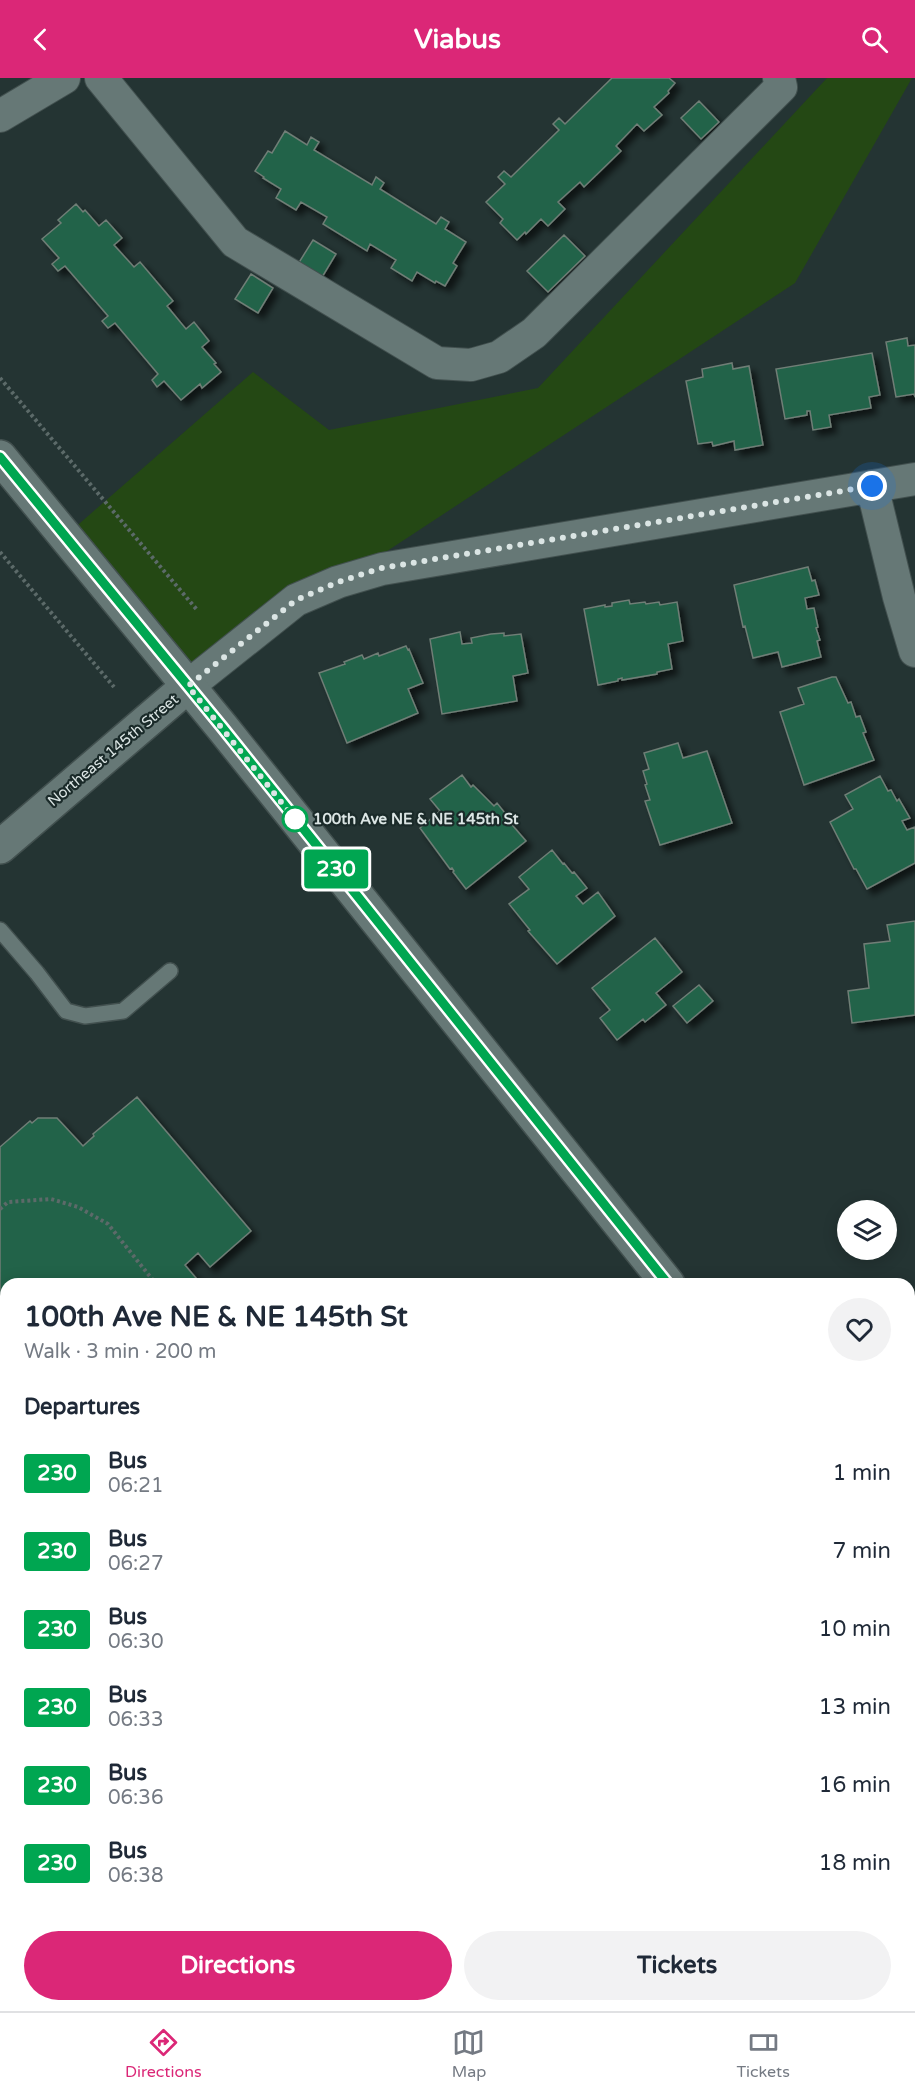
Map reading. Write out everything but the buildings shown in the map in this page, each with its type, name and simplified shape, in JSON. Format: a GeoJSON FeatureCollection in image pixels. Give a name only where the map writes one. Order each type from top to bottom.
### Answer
{"type":"FeatureCollection","features":[{"type":"Feature","properties":{"kind":"main road"},"geometry":{"type":"LineString","coordinates":[[0,458],[188,686],[663,1278]]}},
{"type":"Feature","properties":{"kind":"main road","name":"Northeast 145th Street"},"geometry":{"type":"LineString","coordinates":[[0,846],[188,686]]}},
{"type":"Feature","properties":{"kind":"street"},"geometry":{"type":"LineString","coordinates":[[0,116],[64,78]]}},
{"type":"Feature","properties":{"kind":"street"},"geometry":{"type":"LineString","coordinates":[[100,78],[235,242],[438,363],[471,365],[499,357],[534,333],[781,87],[779,78]]}},
{"type":"Feature","properties":{"kind":"street","name":"Northeast 145th Street"},"geometry":{"type":"LineString","coordinates":[[188,686],[296,600],[338,582],[382,568],[915,479]]}},
{"type":"Feature","properties":{"kind":"street"},"geometry":{"type":"LineString","coordinates":[[872,486],[899,597],[915,651]]}},
{"type":"Feature","properties":{"kind":"lane"},"geometry":{"type":"LineString","coordinates":[[0,930],[66,1011],[85,1016],[123,1011],[170,971]]}},
{"type":"Feature","properties":{"kind":"path"},"geometry":{"type":"LineString","coordinates":[[0,378],[198,611]]}},
{"type":"Feature","properties":{"kind":"path"},"geometry":{"type":"LineString","coordinates":[[0,552],[114,687]]}},
{"type":"Feature","properties":{"kind":"path"},"geometry":{"type":"LineString","coordinates":[[0,1209],[8,1202],[51,1199],[78,1207],[108,1224],[151,1278]]}},
{"type":"Feature","properties":{"kind":"green space"},"geometry":{"type":"Polygon","coordinates":[[[827,78],[912,78],[795,283],[188,682],[64,537],[253,372],[329,430],[538,388],[827,78]]]}},
{"type":"Feature","properties":{"kind":"bus line","name":"230"},"geometry":{"type":"LineString","coordinates":[[0,457],[222,727],[663,1278]]}},
{"type":"Feature","properties":{"kind":"place","name":"100th Ave NE & NE 145th St"},"geometry":{"type":"Point","coordinates":[295,819]}},
{"type":"Feature","properties":{"kind":"route"},"geometry":{"type":"LineString","coordinates":[[295,819],[298,823],[188,686],[296,600],[338,582],[382,568],[872,486]]}}]}
